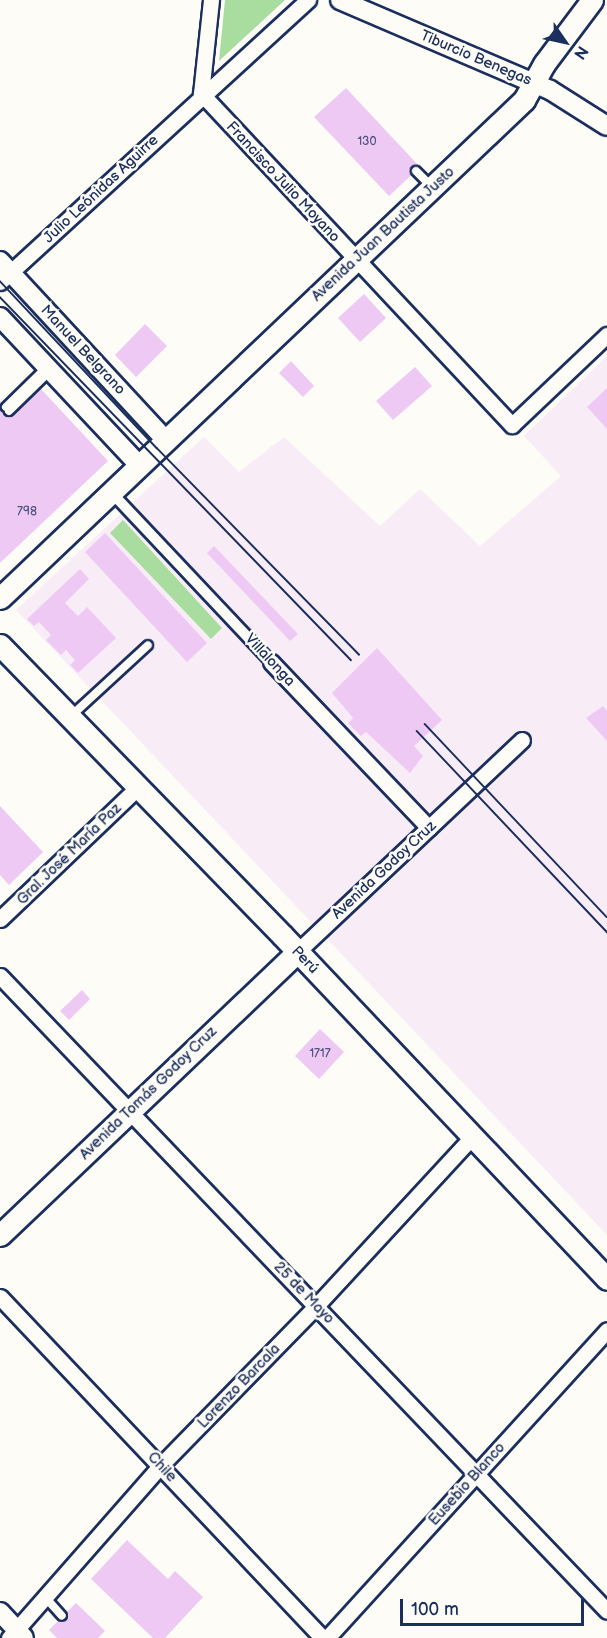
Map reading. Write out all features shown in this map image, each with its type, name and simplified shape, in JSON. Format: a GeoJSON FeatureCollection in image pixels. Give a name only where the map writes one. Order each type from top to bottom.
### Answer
{"type":"FeatureCollection","features":[{"type":"Feature","properties":{"kind":"main road","name":"Avenida Juan Bautista Justo"},"geometry":{"type":"LineString","coordinates":[[0,598],[524,100],[544,64],[592,0]]}},
{"type":"Feature","properties":{"kind":"main road","name":"Perú"},"geometry":{"type":"LineString","coordinates":[[0,645],[297,952],[607,1279]]}},
{"type":"Feature","properties":{"kind":"main road","name":"Avenida Tomás Godoy Cruz"},"geometry":{"type":"LineString","coordinates":[[0,1235],[297,952]]}},
{"type":"Feature","properties":{"kind":"street"},"geometry":{"type":"LineString","coordinates":[[203,95],[200,86],[211,0]]}},
{"type":"Feature","properties":{"kind":"street","name":"Julio Leónidas Aguirre"},"geometry":{"type":"LineString","coordinates":[[3,272],[308,0]]}},
{"type":"Feature","properties":{"kind":"street","name":"Tiburcio Benegas"},"geometry":{"type":"LineString","coordinates":[[340,0],[535,83],[607,126]]}},
{"type":"Feature","properties":{"kind":"street","name":"Francisco Julio Moyano"},"geometry":{"type":"LineString","coordinates":[[203,95],[355,260],[512,425],[607,335]]}},
{"type":"Feature","properties":{"kind":"street","name":"Manuel Belgrano"},"geometry":{"type":"LineString","coordinates":[[3,272],[153,452]]}},
{"type":"Feature","properties":{"kind":"street"},"geometry":{"type":"LineString","coordinates":[[0,317],[49,369],[153,452]]}},
{"type":"Feature","properties":{"kind":"street","name":"Villalonga"},"geometry":{"type":"LineString","coordinates":[[111,492],[429,828]]}},
{"type":"Feature","properties":{"kind":"street","name":"Avenida Godoy Cruz"},"geometry":{"type":"LineString","coordinates":[[297,952],[522,740]]}},
{"type":"Feature","properties":{"kind":"street","name":"Gral. José María Paz"},"geometry":{"type":"LineString","coordinates":[[0,919],[138,788]]}},
{"type":"Feature","properties":{"kind":"street","name":"25 de Mayo"},"geometry":{"type":"LineString","coordinates":[[0,976],[607,1611]]}},
{"type":"Feature","properties":{"kind":"street","name":"Lorenzo Barcala"},"geometry":{"type":"LineString","coordinates":[[17,1635],[45,1597],[160,1466],[316,1306],[472,1137]]}},
{"type":"Feature","properties":{"kind":"street","name":"Chile"},"geometry":{"type":"LineString","coordinates":[[0,1297],[325,1638]]}},
{"type":"Feature","properties":{"kind":"street","name":"Eusebio Blanco"},"geometry":{"type":"LineString","coordinates":[[325,1638],[607,1330]]}},
{"type":"Feature","properties":{"kind":"street"},"geometry":{"type":"LineString","coordinates":[[0,1612],[17,1635]]}},
{"type":"Feature","properties":{"kind":"lane"},"geometry":{"type":"LineString","coordinates":[[416,171],[432,187]]}},
{"type":"Feature","properties":{"kind":"lane"},"geometry":{"type":"LineString","coordinates":[[7,409],[49,369]]}},
{"type":"Feature","properties":{"kind":"lane"},"geometry":{"type":"LineString","coordinates":[[70,717],[148,645]]}},
{"type":"Feature","properties":{"kind":"lane"},"geometry":{"type":"LineString","coordinates":[[45,1597],[62,1616]]}},
{"type":"Feature","properties":{"kind":"shaded area"},"geometry":{"type":"Polygon","coordinates":[[[607,356],[607,1235],[16,610],[204,437],[239,472],[284,437],[380,526],[420,489],[480,546],[561,476],[524,436],[607,356]]]}},
{"type":"Feature","properties":{"kind":"green space"},"geometry":{"type":"Polygon","coordinates":[[[225,0],[285,0],[219,61],[225,0]]]}},
{"type":"Feature","properties":{"kind":"green space"},"geometry":{"type":"Polygon","coordinates":[[[123,520],[222,628],[211,639],[110,533],[123,520]]]}},
{"type":"Feature","properties":{"kind":"building"},"geometry":{"type":"Polygon","coordinates":[[[346,88],[420,167],[389,196],[314,117],[346,88]]]}},
{"type":"Feature","properties":{"kind":"building"},"geometry":{"type":"Polygon","coordinates":[[[364,294],[386,318],[360,342],[338,318],[364,294]]]}},
{"type":"Feature","properties":{"kind":"building"},"geometry":{"type":"Polygon","coordinates":[[[145,324],[167,346],[136,377],[115,355],[145,324]]]}},
{"type":"Feature","properties":{"kind":"building"},"geometry":{"type":"Polygon","coordinates":[[[291,361],[314,386],[303,397],[279,373],[291,361]]]}},
{"type":"Feature","properties":{"kind":"building"},"geometry":{"type":"Polygon","coordinates":[[[415,367],[432,386],[393,420],[376,401],[415,367]]]}},
{"type":"Feature","properties":{"kind":"building"},"geometry":{"type":"Polygon","coordinates":[[[607,388],[607,429],[587,407],[607,388]]]}},
{"type":"Feature","properties":{"kind":"building"},"geometry":{"type":"Polygon","coordinates":[[[41,389],[108,461],[0,563],[0,401],[13,415],[41,389]]]}},
{"type":"Feature","properties":{"kind":"building"},"geometry":{"type":"Polygon","coordinates":[[[105,533],[207,643],[187,662],[85,552],[105,533]]]}},
{"type":"Feature","properties":{"kind":"building"},"geometry":{"type":"Polygon","coordinates":[[[214,546],[298,634],[290,641],[207,553],[214,546]]]}},
{"type":"Feature","properties":{"kind":"building"},"geometry":{"type":"Polygon","coordinates":[[[80,569],[89,579],[65,603],[78,616],[87,607],[116,638],[78,673],[70,665],[75,660],[66,650],[61,655],[46,640],[51,635],[39,622],[34,626],[27,619],[80,569]]]}},
{"type":"Feature","properties":{"kind":"building"},"geometry":{"type":"Polygon","coordinates":[[[377,648],[442,720],[414,746],[423,756],[410,773],[366,732],[361,736],[348,723],[353,718],[332,693],[377,648]]]}},
{"type":"Feature","properties":{"kind":"building"},"geometry":{"type":"Polygon","coordinates":[[[603,706],[607,711],[607,741],[586,718],[603,706]]]}},
{"type":"Feature","properties":{"kind":"building"},"geometry":{"type":"Polygon","coordinates":[[[0,806],[43,852],[9,885],[0,875],[0,806]]]}},
{"type":"Feature","properties":{"kind":"building"},"geometry":{"type":"Polygon","coordinates":[[[82,990],[90,999],[69,1020],[60,1011],[82,990]]]}},
{"type":"Feature","properties":{"kind":"building"},"geometry":{"type":"Polygon","coordinates":[[[320,1029],[344,1052],[319,1079],[295,1056],[320,1029]]]}},
{"type":"Feature","properties":{"kind":"building"},"geometry":{"type":"Polygon","coordinates":[[[127,1540],[168,1579],[175,1571],[203,1597],[165,1638],[153,1638],[91,1579],[127,1540]]]}},
{"type":"Feature","properties":{"kind":"building"},"geometry":{"type":"Polygon","coordinates":[[[76,1603],[105,1631],[98,1638],[57,1638],[49,1630],[76,1603]]]}},
{"type":"Feature","properties":{"kind":"tram line"},"geometry":{"type":"LineString","coordinates":[[0,281],[157,448],[359,654]]}},
{"type":"Feature","properties":{"kind":"tram line"},"geometry":{"type":"LineString","coordinates":[[0,297],[351,660]]}},
{"type":"Feature","properties":{"kind":"tram line"},"geometry":{"type":"LineString","coordinates":[[425,724],[607,917]]}},
{"type":"Feature","properties":{"kind":"tram line"},"geometry":{"type":"LineString","coordinates":[[417,731],[607,932]]}}]}
